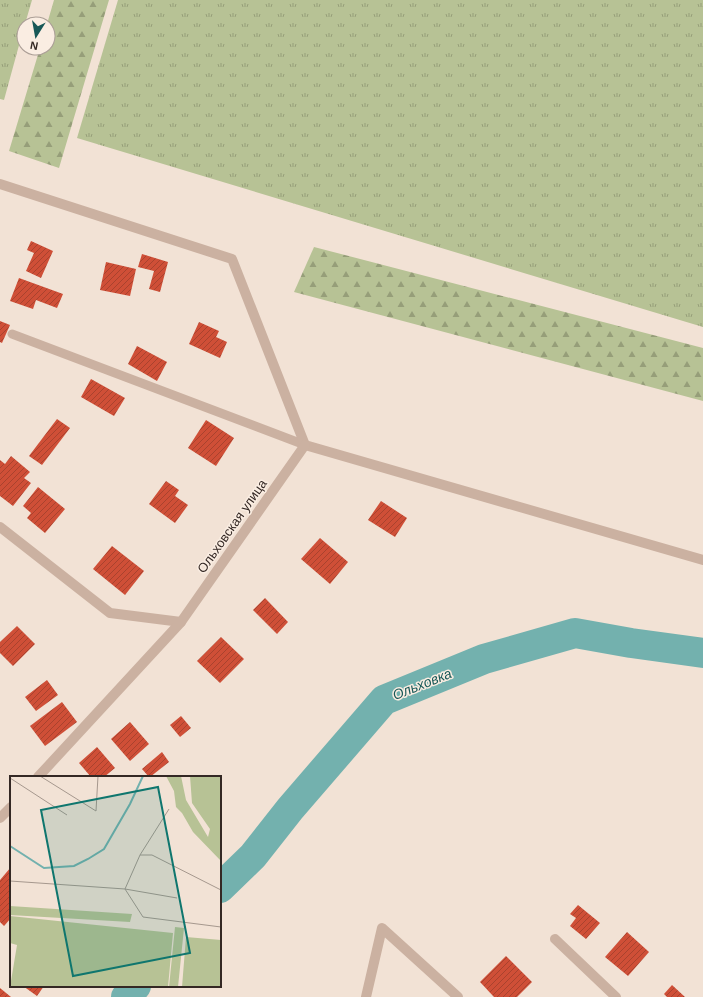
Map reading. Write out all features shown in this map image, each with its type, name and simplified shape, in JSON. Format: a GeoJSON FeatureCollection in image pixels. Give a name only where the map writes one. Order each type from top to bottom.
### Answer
{"type":"FeatureCollection","features":[{"type":"Feature","properties":{"kind":"street"},"geometry":{"type":"LineString","coordinates":[[0,184],[232,259],[305,445],[703,560]]}},
{"type":"Feature","properties":{"kind":"street","name":"Ольховская улица"},"geometry":{"type":"LineString","coordinates":[[39,776],[181,622],[305,445]]}},
{"type":"Feature","properties":{"kind":"street"},"geometry":{"type":"LineString","coordinates":[[0,527],[110,613],[181,622]]}},
{"type":"Feature","properties":{"kind":"street"},"geometry":{"type":"LineString","coordinates":[[0,818],[10,807]]}},
{"type":"Feature","properties":{"kind":"street"},"geometry":{"type":"LineString","coordinates":[[366,997],[382,928],[458,997]]}},
{"type":"Feature","properties":{"kind":"street"},"geometry":{"type":"LineString","coordinates":[[555,939],[616,997]]}},
{"type":"Feature","properties":{"kind":"lane"},"geometry":{"type":"LineString","coordinates":[[12,334],[305,445]]}},
{"type":"Feature","properties":{"kind":"green space"},"geometry":{"type":"Polygon","coordinates":[[[0,0],[32,0],[27,16],[16,16],[16,56],[4,100],[0,99],[0,0]]]}},
{"type":"Feature","properties":{"kind":"green space"},"geometry":{"type":"Polygon","coordinates":[[[54,0],[109,0],[59,168],[9,151],[38,56],[56,56],[56,16],[49,16],[54,0]]]}},
{"type":"Feature","properties":{"kind":"green space"},"geometry":{"type":"Polygon","coordinates":[[[118,0],[703,0],[703,327],[77,138],[118,0]]]}},
{"type":"Feature","properties":{"kind":"green space"},"geometry":{"type":"Polygon","coordinates":[[[314,247],[703,348],[703,401],[294,292],[314,247]]]}},
{"type":"Feature","properties":{"kind":"building"},"geometry":{"type":"Polygon","coordinates":[[[31,241],[53,251],[41,278],[26,271],[34,253],[27,250],[31,241]]]}},
{"type":"Feature","properties":{"kind":"building"},"geometry":{"type":"Polygon","coordinates":[[[142,254],[168,262],[160,292],[149,289],[154,271],[138,267],[142,254]]]}},
{"type":"Feature","properties":{"kind":"building"},"geometry":{"type":"Polygon","coordinates":[[[106,262],[136,269],[130,296],[100,290],[106,262]]]}},
{"type":"Feature","properties":{"kind":"building"},"geometry":{"type":"Polygon","coordinates":[[[19,278],[63,294],[57,308],[36,300],[33,309],[10,301],[19,278]]]}},
{"type":"Feature","properties":{"kind":"building"},"geometry":{"type":"Polygon","coordinates":[[[0,321],[10,325],[2,343],[0,342],[0,321]]]}},
{"type":"Feature","properties":{"kind":"building"},"geometry":{"type":"Polygon","coordinates":[[[199,322],[219,331],[216,337],[227,342],[220,358],[189,344],[199,322]]]}},
{"type":"Feature","properties":{"kind":"building"},"geometry":{"type":"Polygon","coordinates":[[[137,346],[167,362],[157,381],[128,364],[137,346]]]}},
{"type":"Feature","properties":{"kind":"building"},"geometry":{"type":"Polygon","coordinates":[[[91,379],[125,398],[114,416],[81,397],[91,379]]]}},
{"type":"Feature","properties":{"kind":"building"},"geometry":{"type":"Polygon","coordinates":[[[57,419],[70,428],[42,465],[29,456],[57,419]]]}},
{"type":"Feature","properties":{"kind":"building"},"geometry":{"type":"Polygon","coordinates":[[[206,420],[234,438],[216,466],[188,448],[206,420]]]}},
{"type":"Feature","properties":{"kind":"building"},"geometry":{"type":"Polygon","coordinates":[[[11,456],[30,472],[24,478],[31,483],[13,506],[0,496],[0,460],[5,464],[11,456]]]}},
{"type":"Feature","properties":{"kind":"building"},"geometry":{"type":"Polygon","coordinates":[[[166,481],[179,490],[175,496],[188,505],[175,523],[149,504],[166,481]]]}},
{"type":"Feature","properties":{"kind":"building"},"geometry":{"type":"Polygon","coordinates":[[[38,487],[65,509],[45,533],[27,518],[31,513],[23,506],[38,487]]]}},
{"type":"Feature","properties":{"kind":"building"},"geometry":{"type":"Polygon","coordinates":[[[381,501],[407,518],[395,537],[368,520],[381,501]]]}},
{"type":"Feature","properties":{"kind":"building"},"geometry":{"type":"Polygon","coordinates":[[[320,538],[348,562],[330,584],[301,559],[320,538]]]}},
{"type":"Feature","properties":{"kind":"building"},"geometry":{"type":"Polygon","coordinates":[[[112,546],[144,571],[125,595],[93,569],[112,546]]]}},
{"type":"Feature","properties":{"kind":"building"},"geometry":{"type":"Polygon","coordinates":[[[265,598],[288,622],[277,634],[253,610],[265,598]]]}},
{"type":"Feature","properties":{"kind":"building"},"geometry":{"type":"Polygon","coordinates":[[[17,626],[35,644],[13,666],[0,653],[0,642],[17,626]]]}},
{"type":"Feature","properties":{"kind":"building"},"geometry":{"type":"Polygon","coordinates":[[[221,637],[244,659],[220,683],[197,661],[221,637]]]}},
{"type":"Feature","properties":{"kind":"building"},"geometry":{"type":"Polygon","coordinates":[[[47,680],[58,695],[36,711],[25,697],[47,680]]]}},
{"type":"Feature","properties":{"kind":"building"},"geometry":{"type":"Polygon","coordinates":[[[62,702],[77,722],[45,746],[30,726],[62,702]]]}},
{"type":"Feature","properties":{"kind":"building"},"geometry":{"type":"Polygon","coordinates":[[[181,716],[191,728],[180,737],[170,725],[181,716]]]}},
{"type":"Feature","properties":{"kind":"building"},"geometry":{"type":"Polygon","coordinates":[[[130,722],[149,744],[130,761],[111,739],[130,722]]]}},
{"type":"Feature","properties":{"kind":"building"},"geometry":{"type":"Polygon","coordinates":[[[97,747],[115,768],[105,776],[90,776],[79,763],[97,747]]]}},
{"type":"Feature","properties":{"kind":"building"},"geometry":{"type":"Polygon","coordinates":[[[162,752],[169,762],[151,776],[148,776],[142,769],[162,752]]]}},
{"type":"Feature","properties":{"kind":"building"},"geometry":{"type":"Polygon","coordinates":[[[10,868],[10,919],[4,926],[0,922],[0,880],[10,868]]]}},
{"type":"Feature","properties":{"kind":"building"},"geometry":{"type":"Polygon","coordinates":[[[578,905],[600,923],[586,939],[570,926],[576,918],[570,914],[578,905]]]}},
{"type":"Feature","properties":{"kind":"building"},"geometry":{"type":"Polygon","coordinates":[[[627,932],[649,952],[628,976],[605,957],[627,932]]]}},
{"type":"Feature","properties":{"kind":"building"},"geometry":{"type":"Polygon","coordinates":[[[506,956],[532,982],[517,997],[494,997],[480,982],[506,956]]]}},
{"type":"Feature","properties":{"kind":"building"},"geometry":{"type":"Polygon","coordinates":[[[672,985],[685,997],[667,997],[664,994],[672,985]]]}},
{"type":"Feature","properties":{"kind":"building"},"geometry":{"type":"Polygon","coordinates":[[[24,987],[43,987],[37,996],[24,987]]]}},
{"type":"Feature","properties":{"kind":"building"},"geometry":{"type":"Polygon","coordinates":[[[0,988],[11,997],[0,997],[0,988]]]}},
{"type":"Feature","properties":{"kind":"waterway","name":"Ольховка"},"geometry":{"type":"LineString","coordinates":[[221,887],[253,856],[290,809],[384,700],[484,659],[575,633],[631,643],[703,653]]}},
{"type":"Feature","properties":{"kind":"waterway","name":"Ольховка"},"geometry":{"type":"LineString","coordinates":[[126,997],[135,987]]}}]}
